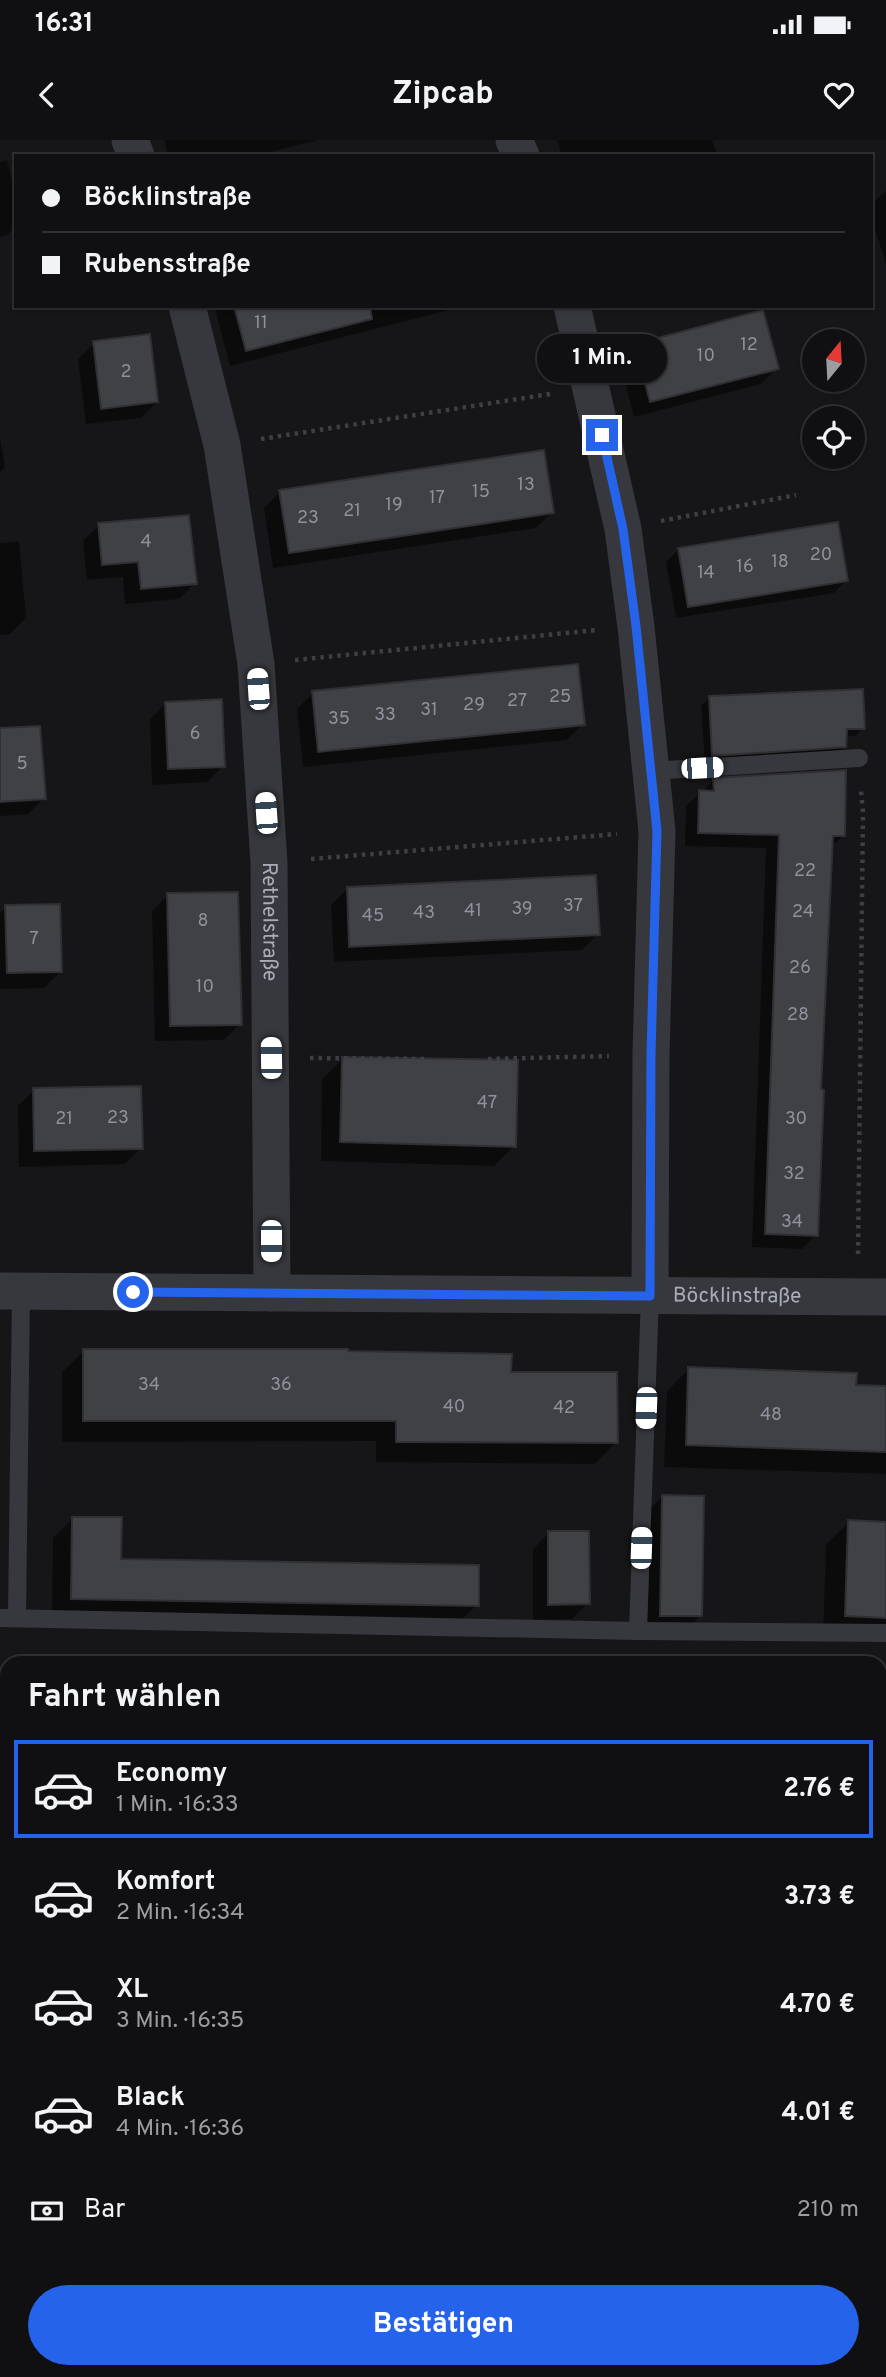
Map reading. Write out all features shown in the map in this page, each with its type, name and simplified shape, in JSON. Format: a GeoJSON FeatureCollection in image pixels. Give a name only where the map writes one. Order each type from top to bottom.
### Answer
{"type":"FeatureCollection","features":[{"type":"Feature","properties":{"kind":"street","name":"Rethelstraße"},"geometry":{"type":"LineString","coordinates":[[188,308],[222,445],[256,664],[269,863],[272,1293]]}},
{"type":"Feature","properties":{"kind":"street"},"geometry":{"type":"LineString","coordinates":[[572,308],[623,529],[657,831],[651,1055],[650,1296]]}},
{"type":"Feature","properties":{"kind":"street","name":"Böcklinstraße"},"geometry":{"type":"LineString","coordinates":[[11,1291],[872,1297]]}},
{"type":"Feature","properties":{"kind":"lane"},"geometry":{"type":"LineString","coordinates":[[650,771],[859,758]]}},
{"type":"Feature","properties":{"kind":"lane"},"geometry":{"type":"LineString","coordinates":[[11,1291],[8,1618],[638,1631],[886,1633]]}},
{"type":"Feature","properties":{"kind":"lane"},"geometry":{"type":"LineString","coordinates":[[638,1631],[650,1296]]}},
{"type":"Feature","properties":{"kind":"path"},"geometry":{"type":"LineString","coordinates":[[222,445],[591,388]]}},
{"type":"Feature","properties":{"kind":"path"},"geometry":{"type":"LineString","coordinates":[[623,529],[796,495]]}},
{"type":"Feature","properties":{"kind":"path"},"geometry":{"type":"LineString","coordinates":[[256,664],[636,626]]}},
{"type":"Feature","properties":{"kind":"path"},"geometry":{"type":"LineString","coordinates":[[861,790],[872,1297]]}},
{"type":"Feature","properties":{"kind":"path"},"geometry":{"type":"LineString","coordinates":[[269,863],[657,831]]}},
{"type":"Feature","properties":{"kind":"path"},"geometry":{"type":"LineString","coordinates":[[488,1059],[651,1055]]}},
{"type":"Feature","properties":{"kind":"path"},"geometry":{"type":"LineString","coordinates":[[271,1058],[428,1059]]}},
{"type":"Feature","properties":{"kind":"building"},"geometry":{"type":"Polygon","coordinates":[[[235,308],[370,308],[372,319],[246,351],[235,308]]]}},
{"type":"Feature","properties":{"kind":"building"},"geometry":{"type":"Polygon","coordinates":[[[763,310],[779,369],[650,402],[635,344],[763,310]]]}},
{"type":"Feature","properties":{"kind":"building"},"geometry":{"type":"Polygon","coordinates":[[[150,334],[158,402],[101,409],[93,341],[150,334]]]}},
{"type":"Feature","properties":{"kind":"building"},"geometry":{"type":"Polygon","coordinates":[[[544,450],[554,513],[289,553],[279,490],[544,450]]]}},
{"type":"Feature","properties":{"kind":"building"},"geometry":{"type":"Polygon","coordinates":[[[189,515],[197,584],[141,589],[138,562],[102,565],[98,523],[189,515]]]}},
{"type":"Feature","properties":{"kind":"building"},"geometry":{"type":"Polygon","coordinates":[[[838,522],[848,581],[688,607],[678,548],[838,522]]]}},
{"type":"Feature","properties":{"kind":"building"},"geometry":{"type":"Polygon","coordinates":[[[578,664],[585,725],[318,752],[312,691],[578,664]]]}},
{"type":"Feature","properties":{"kind":"building"},"geometry":{"type":"Polygon","coordinates":[[[863,689],[865,729],[847,729],[846,747],[712,756],[709,696],[863,689]]]}},
{"type":"Feature","properties":{"kind":"building"},"geometry":{"type":"Polygon","coordinates":[[[222,699],[225,767],[168,769],[165,702],[222,699]]]}},
{"type":"Feature","properties":{"kind":"building"},"geometry":{"type":"Polygon","coordinates":[[[40,726],[46,799],[0,802],[0,728],[40,726]]]}},
{"type":"Feature","properties":{"kind":"building"},"geometry":{"type":"Polygon","coordinates":[[[846,770],[845,836],[833,836],[821,1089],[824,1090],[818,1236],[765,1234],[779,835],[698,833],[699,790],[714,791],[713,778],[846,770]]]}},
{"type":"Feature","properties":{"kind":"building"},"geometry":{"type":"Polygon","coordinates":[[[596,875],[600,935],[349,947],[347,887],[596,875]]]}},
{"type":"Feature","properties":{"kind":"building"},"geometry":{"type":"Polygon","coordinates":[[[238,892],[242,1025],[170,1026],[167,893],[238,892]]]}},
{"type":"Feature","properties":{"kind":"building"},"geometry":{"type":"Polygon","coordinates":[[[60,904],[62,972],[7,973],[5,905],[60,904]]]}},
{"type":"Feature","properties":{"kind":"building"},"geometry":{"type":"Polygon","coordinates":[[[342,1057],[518,1060],[516,1147],[340,1142],[342,1057]]]}},
{"type":"Feature","properties":{"kind":"building"},"geometry":{"type":"Polygon","coordinates":[[[141,1086],[143,1149],[34,1151],[33,1088],[141,1086]]]}},
{"type":"Feature","properties":{"kind":"building"},"geometry":{"type":"Polygon","coordinates":[[[83,1349],[348,1349],[512,1354],[511,1372],[617,1372],[618,1443],[396,1442],[396,1421],[83,1421],[83,1349]]]}},
{"type":"Feature","properties":{"kind":"building"},"geometry":{"type":"Polygon","coordinates":[[[688,1367],[857,1373],[856,1385],[886,1386],[886,1452],[686,1445],[688,1367]]]}},
{"type":"Feature","properties":{"kind":"building"},"geometry":{"type":"Polygon","coordinates":[[[662,1495],[704,1496],[702,1616],[660,1616],[662,1495]]]}},
{"type":"Feature","properties":{"kind":"building"},"geometry":{"type":"Polygon","coordinates":[[[72,1517],[122,1517],[121,1559],[479,1565],[479,1606],[71,1599],[72,1517]]]}},
{"type":"Feature","properties":{"kind":"building"},"geometry":{"type":"Polygon","coordinates":[[[848,1520],[886,1522],[886,1618],[845,1616],[848,1520]]]}},
{"type":"Feature","properties":{"kind":"building"},"geometry":{"type":"Polygon","coordinates":[[[548,1531],[589,1531],[590,1604],[548,1605],[548,1531]]]}},
{"type":"Feature","properties":{"kind":"route"},"geometry":{"type":"LineString","coordinates":[[133,1292],[650,1296],[651,1055],[657,831],[623,529],[602,435]]}}]}
